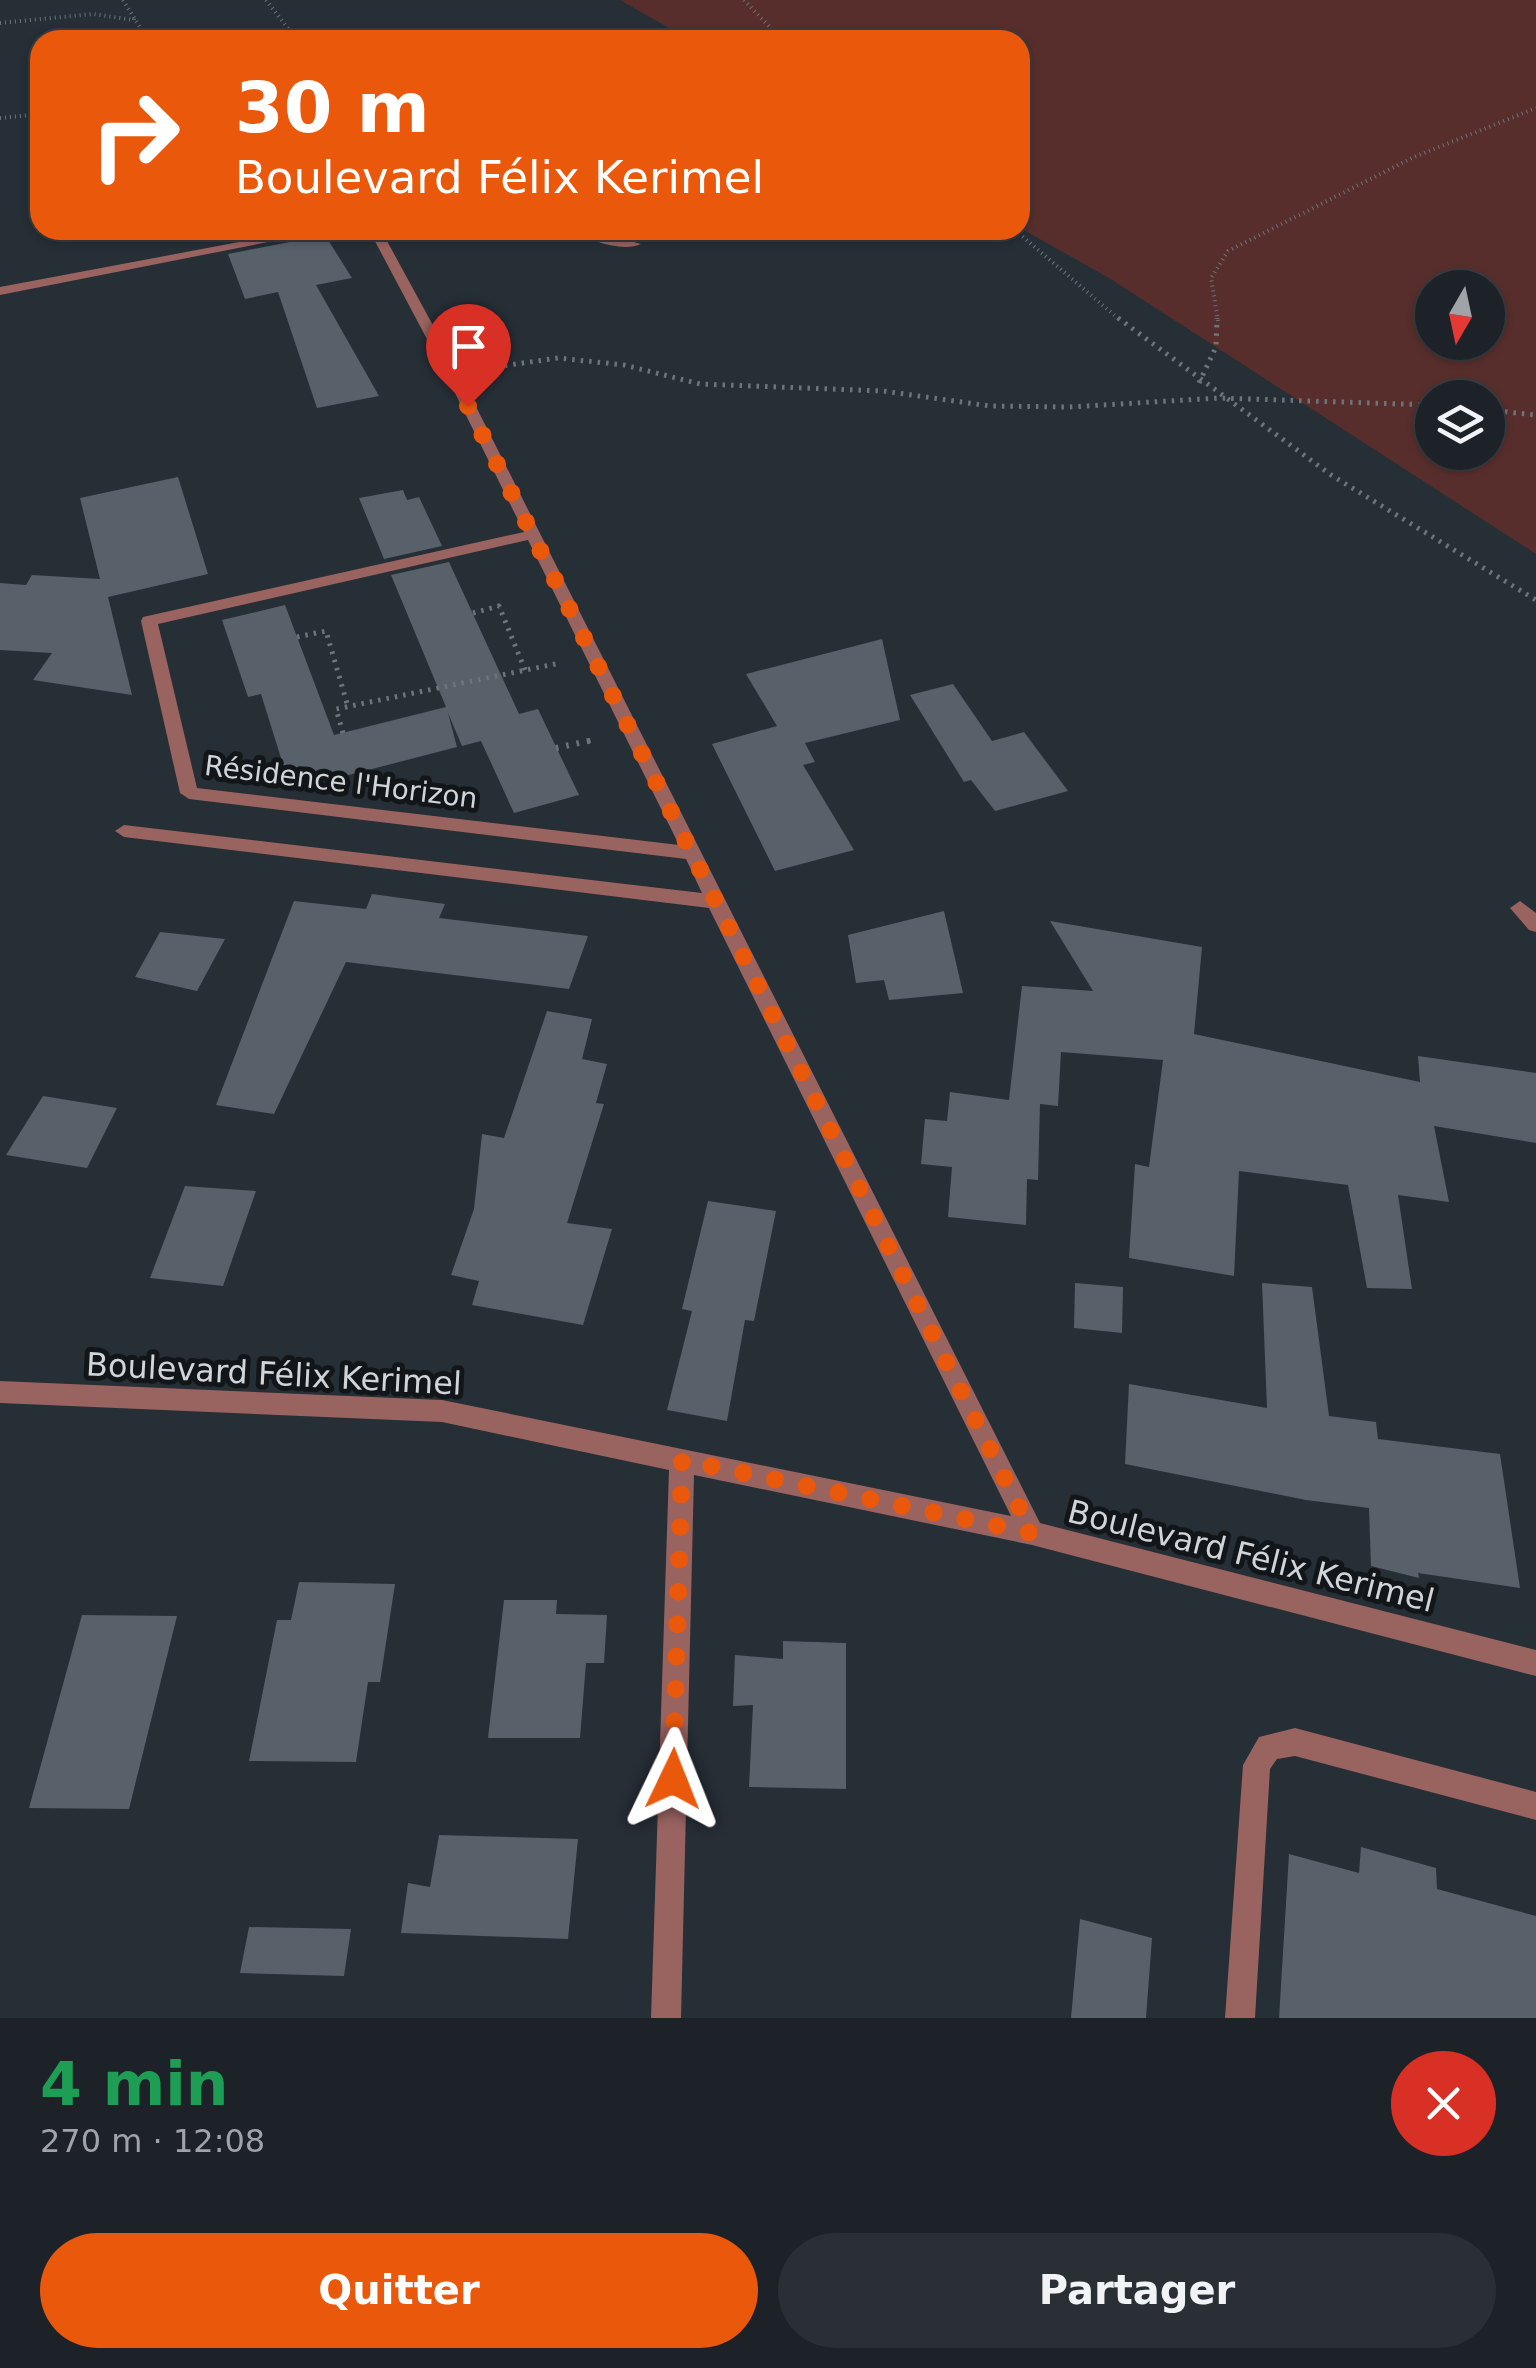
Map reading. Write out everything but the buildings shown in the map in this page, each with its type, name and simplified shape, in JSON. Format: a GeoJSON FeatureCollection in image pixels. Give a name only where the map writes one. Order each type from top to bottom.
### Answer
{"type":"FeatureCollection","features":[{"type":"Feature","properties":{"kind":"street"},"geometry":{"type":"LineString","coordinates":[[0,291],[270,240]]}},
{"type":"Feature","properties":{"kind":"street"},"geometry":{"type":"LineString","coordinates":[[380,240],[452,373],[529,534],[1032,1533]]}},
{"type":"Feature","properties":{"kind":"street"},"geometry":{"type":"LineString","coordinates":[[610,240],[635,244]]}},
{"type":"Feature","properties":{"kind":"street","name":"Résidence l'Horizon"},"geometry":{"type":"LineString","coordinates":[[529,534],[149,621],[189,793],[689,853]]}},
{"type":"Feature","properties":{"kind":"street"},"geometry":{"type":"LineString","coordinates":[[124,831],[714,901]]}},
{"type":"Feature","properties":{"kind":"street"},"geometry":{"type":"LineString","coordinates":[[1520,908],[1536,925]]}},
{"type":"Feature","properties":{"kind":"street","name":"Boulevard Félix Kerimel"},"geometry":{"type":"LineString","coordinates":[[0,1392],[442,1411],[1032,1533],[1536,1662]]}},
{"type":"Feature","properties":{"kind":"street"},"geometry":{"type":"LineString","coordinates":[[666,2018],[682,1460]]}},
{"type":"Feature","properties":{"kind":"street"},"geometry":{"type":"LineString","coordinates":[[1240,2018],[1258,1766],[1269,1747],[1295,1742],[1536,1806]]}},
{"type":"Feature","properties":{"kind":"path"},"geometry":{"type":"LineString","coordinates":[[123,0],[142,30]]}},
{"type":"Feature","properties":{"kind":"path"},"geometry":{"type":"LineString","coordinates":[[266,0],[290,30]]}},
{"type":"Feature","properties":{"kind":"path"},"geometry":{"type":"LineString","coordinates":[[744,0],[772,30]]}},
{"type":"Feature","properties":{"kind":"path"},"geometry":{"type":"LineString","coordinates":[[0,23],[94,14],[134,20],[134,16]]}},
{"type":"Feature","properties":{"kind":"path"},"geometry":{"type":"LineString","coordinates":[[1199,383],[1214,358],[1218,324],[1209,283],[1212,268],[1228,251],[1414,157],[1536,108]]}},
{"type":"Feature","properties":{"kind":"path"},"geometry":{"type":"LineString","coordinates":[[0,118],[30,115]]}},
{"type":"Feature","properties":{"kind":"path"},"geometry":{"type":"LineString","coordinates":[[1027,240],[1219,398],[1536,600]]}},
{"type":"Feature","properties":{"kind":"path"},"geometry":{"type":"LineString","coordinates":[[452,373],[558,358],[624,364],[700,384],[883,391],[990,406],[1070,407],[1219,398],[1415,404]]}},
{"type":"Feature","properties":{"kind":"path"},"geometry":{"type":"LineString","coordinates":[[1505,412],[1536,415]]}},
{"type":"Feature","properties":{"kind":"path"},"geometry":{"type":"LineString","coordinates":[[474,613],[499,606],[525,670]]}},
{"type":"Feature","properties":{"kind":"path"},"geometry":{"type":"LineString","coordinates":[[297,637],[326,631],[348,707]]}},
{"type":"Feature","properties":{"kind":"path"},"geometry":{"type":"LineString","coordinates":[[343,733],[336,709],[590,656]]}},
{"type":"Feature","properties":{"kind":"shaded area"},"geometry":{"type":"Polygon","coordinates":[[[620,0],[1536,0],[1536,554],[1109,278],[1030,234],[1030,30],[672,30],[620,0]]]}},
{"type":"Feature","properties":{"kind":"route"},"geometry":{"type":"LineString","coordinates":[[468,406],[1032,1533],[682,1460],[673,1779]]}}]}
